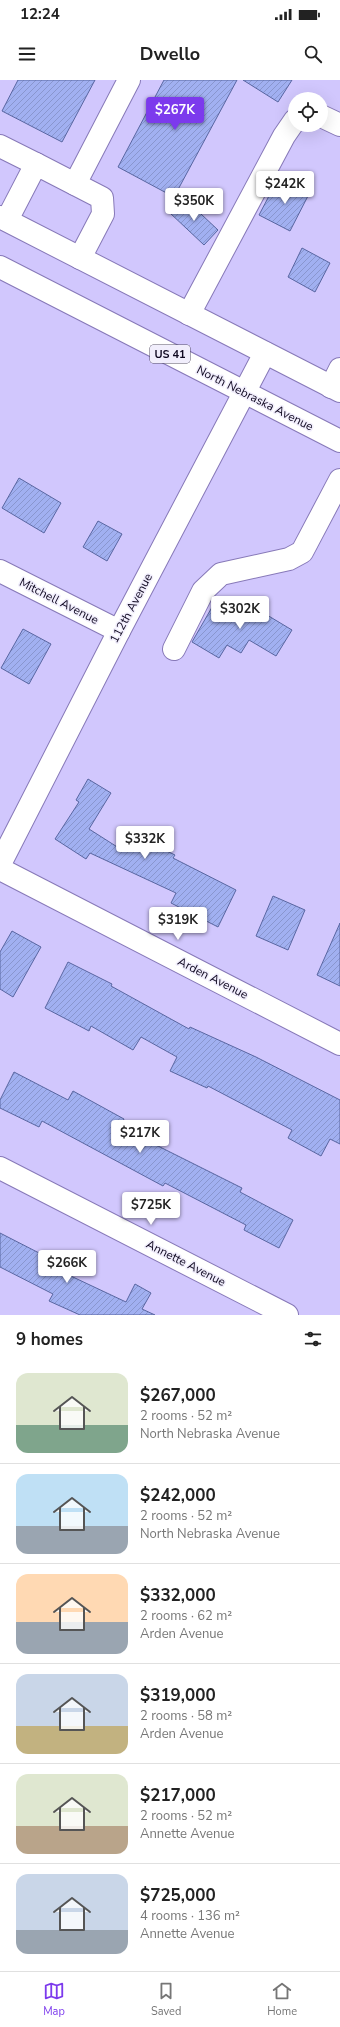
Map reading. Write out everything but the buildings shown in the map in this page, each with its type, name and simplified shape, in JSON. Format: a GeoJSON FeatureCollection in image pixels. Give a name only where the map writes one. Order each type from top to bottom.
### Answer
{"type":"FeatureCollection","features":[{"type":"Feature","properties":{"kind":"street"},"geometry":{"type":"LineString","coordinates":[[75,184],[129,80]]}},
{"type":"Feature","properties":{"kind":"street"},"geometry":{"type":"LineString","coordinates":[[328,119],[340,125]]}},
{"type":"Feature","properties":{"kind":"street"},"geometry":{"type":"LineString","coordinates":[[189,314],[288,130]]}},
{"type":"Feature","properties":{"kind":"street"},"geometry":{"type":"LineString","coordinates":[[0,146],[102,198],[103,214],[80,258]]}},
{"type":"Feature","properties":{"kind":"street"},"geometry":{"type":"LineString","coordinates":[[36,164],[3,219],[265,353],[337,382]]}},
{"type":"Feature","properties":{"kind":"street","name":"North Nebraska Avenue"},"geometry":{"type":"LineString","coordinates":[[0,267],[340,441]]}},
{"type":"Feature","properties":{"kind":"street","name":"112th Avenue"},"geometry":{"type":"LineString","coordinates":[[0,864],[119,631],[265,353]]}},
{"type":"Feature","properties":{"kind":"street"},"geometry":{"type":"LineString","coordinates":[[174,649],[204,591],[221,574],[289,559],[302,552],[340,480]]}},
{"type":"Feature","properties":{"kind":"street","name":"Mitchell Avenue"},"geometry":{"type":"LineString","coordinates":[[0,571],[119,631]]}},
{"type":"Feature","properties":{"kind":"street","name":"Arden Avenue"},"geometry":{"type":"LineString","coordinates":[[0,869],[340,1044]]}},
{"type":"Feature","properties":{"kind":"street","name":"Annette Avenue"},"geometry":{"type":"LineString","coordinates":[[0,1168],[287,1315]]}}]}
